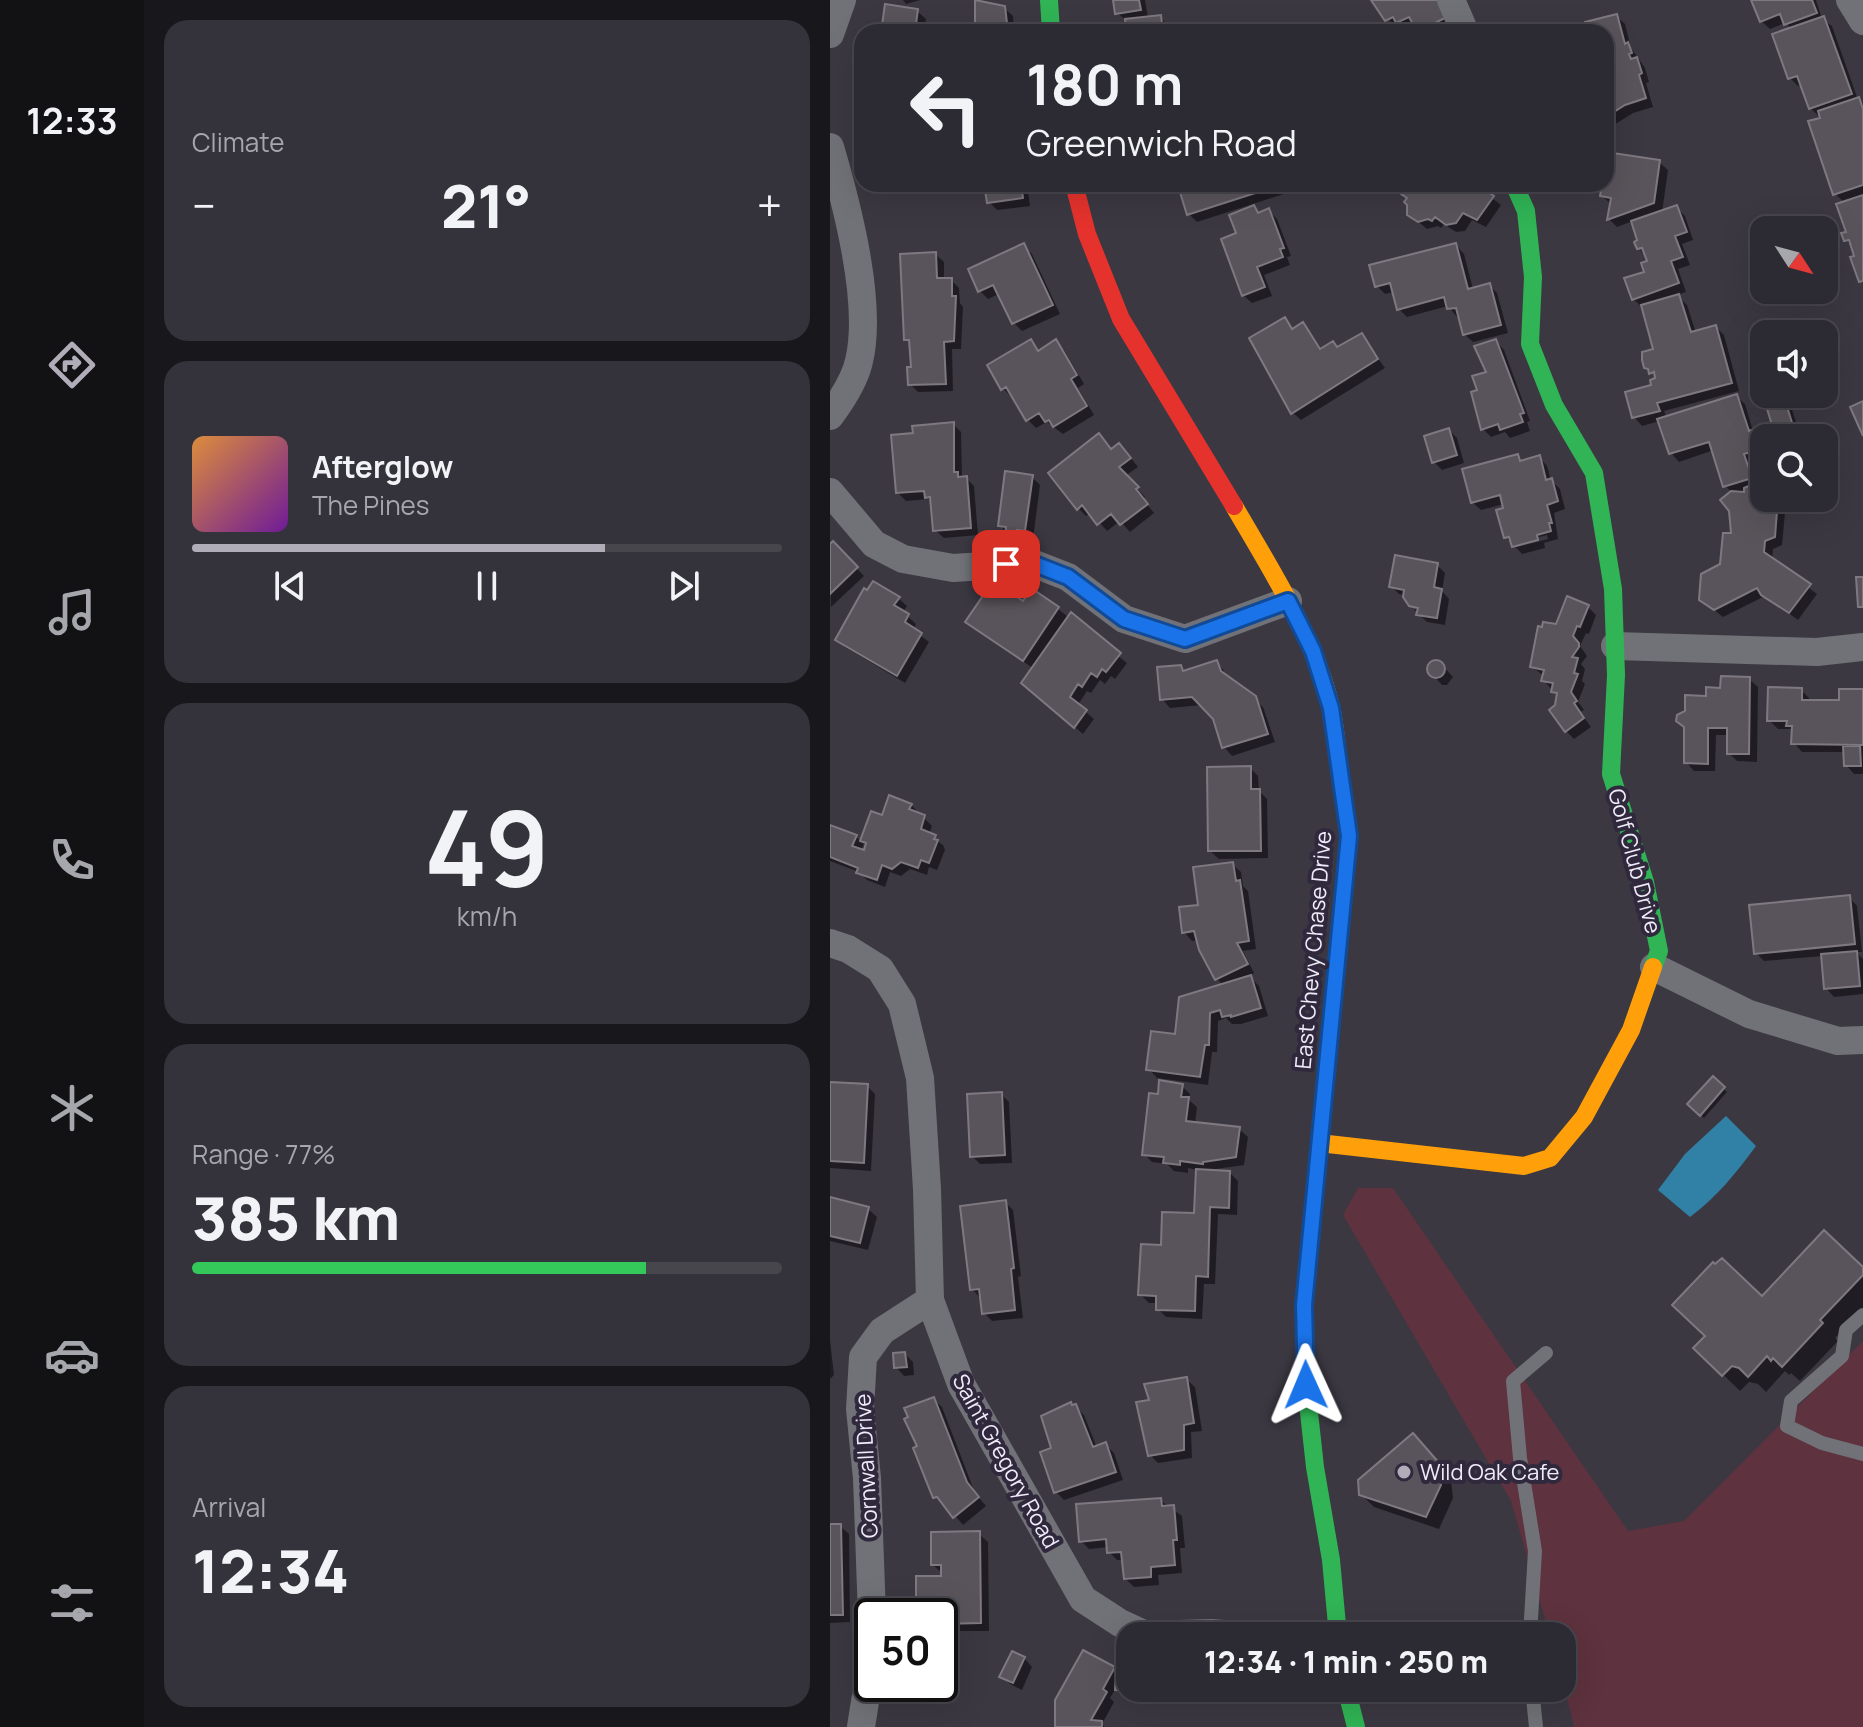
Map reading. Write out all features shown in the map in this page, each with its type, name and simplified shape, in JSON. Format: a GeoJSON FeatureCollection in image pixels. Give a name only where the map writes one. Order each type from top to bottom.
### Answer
{"type":"FeatureCollection","features":[{"type":"Feature","properties":{"kind":"main road"},"geometry":{"type":"LineString","coordinates":[[1049,0],[1050,24]]}},
{"type":"Feature","properties":{"kind":"main road","name":"East Chevy Chase Drive"},"geometry":{"type":"LineString","coordinates":[[1076,192],[1087,234],[1121,319],[1199,445],[1288,601],[1313,651],[1331,708],[1349,836],[1304,1305],[1306,1385],[1337,1622]]}},
{"type":"Feature","properties":{"kind":"main road","name":"Golf Club Drive"},"geometry":{"type":"LineString","coordinates":[[1319,1143],[1524,1166],[1550,1158],[1584,1117],[1631,1030],[1659,951],[1645,882],[1611,774],[1616,675],[1613,589],[1594,473],[1554,405],[1530,344],[1533,277],[1526,211],[1518,192]]}},
{"type":"Feature","properties":{"kind":"main road"},"geometry":{"type":"LineString","coordinates":[[1350,1702],[1356,1727]]}},
{"type":"Feature","properties":{"kind":"street"},"geometry":{"type":"LineString","coordinates":[[830,34],[842,0]]}},
{"type":"Feature","properties":{"kind":"street"},"geometry":{"type":"LineString","coordinates":[[1451,0],[1462,24]]}},
{"type":"Feature","properties":{"kind":"street"},"geometry":{"type":"LineString","coordinates":[[1850,0],[1863,21]]}},
{"type":"Feature","properties":{"kind":"street"},"geometry":{"type":"LineString","coordinates":[[830,147],[856,251],[862,312],[859,362],[830,416]]}},
{"type":"Feature","properties":{"kind":"street"},"geometry":{"type":"LineString","coordinates":[[830,492],[874,544],[903,559],[953,568],[1032,563],[1068,577],[1124,619],[1185,639],[1288,601]]}},
{"type":"Feature","properties":{"kind":"street"},"geometry":{"type":"LineString","coordinates":[[1615,646],[1817,652],[1863,647]]}},
{"type":"Feature","properties":{"kind":"street","name":"Saint Gregory Road"},"geometry":{"type":"LineString","coordinates":[[830,943],[848,949],[880,969],[902,1004],[920,1078],[930,1300],[961,1384],[1083,1599],[1118,1622]]}},
{"type":"Feature","properties":{"kind":"street"},"geometry":{"type":"LineString","coordinates":[[1654,967],[1749,1014],[1838,1041],[1863,1040]]}},
{"type":"Feature","properties":{"kind":"street","name":"Cornwall Drive"},"geometry":{"type":"LineString","coordinates":[[871,1598],[867,1478],[860,1409],[863,1357],[882,1331],[930,1300]]}},
{"type":"Feature","properties":{"kind":"street"},"geometry":{"type":"LineString","coordinates":[[861,1727],[865,1702]]}},
{"type":"Feature","properties":{"kind":"lane"},"geometry":{"type":"LineString","coordinates":[[1863,1315],[1846,1330],[1842,1356],[1791,1401],[1787,1426],[1822,1443],[1863,1454]]}},
{"type":"Feature","properties":{"kind":"lane"},"geometry":{"type":"LineString","coordinates":[[1531,1622],[1535,1551],[1520,1458],[1513,1381],[1546,1353]]}},
{"type":"Feature","properties":{"kind":"lane"},"geometry":{"type":"LineString","coordinates":[[1533,1702],[1536,1727]]}},
{"type":"Feature","properties":{"kind":"shaded area"},"geometry":{"type":"Polygon","coordinates":[[[1358,1188],[1393,1188],[1628,1531],[1684,1521],[1863,1341],[1863,1727],[1574,1727],[1568,1702],[1576,1702],[1576,1622],[1546,1622],[1511,1501],[1343,1215],[1358,1188]]]}},
{"type":"Feature","properties":{"kind":"water"},"geometry":{"type":"Polygon","coordinates":[[[1726,1116],[1756,1146],[1726,1184],[1690,1217],[1658,1190],[1685,1154],[1726,1116]]]}},
{"type":"Feature","properties":{"kind":"building"},"geometry":{"type":"Polygon","coordinates":[[[975,0],[1005,6],[1007,24],[975,24],[975,0]]]}},
{"type":"Feature","properties":{"kind":"building"},"geometry":{"type":"Polygon","coordinates":[[[1113,0],[1139,0],[1141,10],[1115,14],[1113,0]]]}},
{"type":"Feature","properties":{"kind":"building"},"geometry":{"type":"Polygon","coordinates":[[[1371,0],[1443,0],[1451,15],[1433,24],[1413,24],[1409,17],[1396,23],[1393,17],[1385,21],[1371,0]]]}},
{"type":"Feature","properties":{"kind":"building"},"geometry":{"type":"Polygon","coordinates":[[[1751,0],[1812,0],[1817,13],[1784,25],[1780,14],[1760,22],[1751,0]]]}},
{"type":"Feature","properties":{"kind":"building"},"geometry":{"type":"Polygon","coordinates":[[[885,4],[918,9],[916,24],[882,24],[885,4]]]}},
{"type":"Feature","properties":{"kind":"building"},"geometry":{"type":"Polygon","coordinates":[[[1617,14],[1625,44],[1628,42],[1632,53],[1629,54],[1631,59],[1637,57],[1646,98],[1614,112],[1614,24],[1585,22],[1617,14]]]}},
{"type":"Feature","properties":{"kind":"building"},"geometry":{"type":"Polygon","coordinates":[[[1161,15],[1162,24],[1125,24],[1125,19],[1161,15]]]}},
{"type":"Feature","properties":{"kind":"building"},"geometry":{"type":"Polygon","coordinates":[[[1824,16],[1852,94],[1809,109],[1797,76],[1788,79],[1772,34],[1824,16]]]}},
{"type":"Feature","properties":{"kind":"building"},"geometry":{"type":"Polygon","coordinates":[[[1859,97],[1863,109],[1863,185],[1833,195],[1808,121],[1820,118],[1818,111],[1859,97]]]}},
{"type":"Feature","properties":{"kind":"building"},"geometry":{"type":"Polygon","coordinates":[[[1614,153],[1660,160],[1654,203],[1607,220],[1611,198],[1600,196],[1601,192],[1614,192],[1614,153]]]}},
{"type":"Feature","properties":{"kind":"building"},"geometry":{"type":"Polygon","coordinates":[[[985,192],[1022,192],[1023,198],[987,203],[985,192]]]}},
{"type":"Feature","properties":{"kind":"building"},"geometry":{"type":"Polygon","coordinates":[[[1180,192],[1258,192],[1187,215],[1180,192]]]}},
{"type":"Feature","properties":{"kind":"building"},"geometry":{"type":"Polygon","coordinates":[[[1398,192],[1488,192],[1494,196],[1477,220],[1463,213],[1456,223],[1446,225],[1435,217],[1432,221],[1418,222],[1407,215],[1404,202],[1407,198],[1398,192]]]}},
{"type":"Feature","properties":{"kind":"building"},"geometry":{"type":"Polygon","coordinates":[[[1863,195],[1863,281],[1859,282],[1850,257],[1854,256],[1849,240],[1844,241],[1841,233],[1846,232],[1836,204],[1863,195]]]}},
{"type":"Feature","properties":{"kind":"building"},"geometry":{"type":"Polygon","coordinates":[[[1254,205],[1258,213],[1269,208],[1284,248],[1280,249],[1283,257],[1257,267],[1265,287],[1242,296],[1221,239],[1236,233],[1229,215],[1254,205]]]}},
{"type":"Feature","properties":{"kind":"building"},"geometry":{"type":"Polygon","coordinates":[[[1677,205],[1687,232],[1675,236],[1683,257],[1671,261],[1679,283],[1632,300],[1624,278],[1644,272],[1641,263],[1647,261],[1642,248],[1637,249],[1634,242],[1637,240],[1631,221],[1677,205]]]}},
{"type":"Feature","properties":{"kind":"building"},"geometry":{"type":"Polygon","coordinates":[[[1024,243],[1053,305],[1012,324],[993,285],[978,292],[968,269],[1024,243]]]}},
{"type":"Feature","properties":{"kind":"building"},"geometry":{"type":"Polygon","coordinates":[[[1456,243],[1468,289],[1490,283],[1501,325],[1463,335],[1456,308],[1447,309],[1444,297],[1397,310],[1390,283],[1375,287],[1369,265],[1456,243]]]}},
{"type":"Feature","properties":{"kind":"building"},"geometry":{"type":"Polygon","coordinates":[[[936,252],[937,278],[952,278],[952,296],[956,296],[954,341],[944,342],[946,384],[908,385],[907,367],[911,367],[909,340],[904,340],[900,254],[936,252]]]}},
{"type":"Feature","properties":{"kind":"building"},"geometry":{"type":"Polygon","coordinates":[[[1679,294],[1691,332],[1716,325],[1732,383],[1657,403],[1660,411],[1632,418],[1625,392],[1651,385],[1650,380],[1655,378],[1654,372],[1649,374],[1648,369],[1644,368],[1642,360],[1642,352],[1653,349],[1641,305],[1679,294]]]}},
{"type":"Feature","properties":{"kind":"building"},"geometry":{"type":"Polygon","coordinates":[[[1285,317],[1292,329],[1303,322],[1320,349],[1333,341],[1337,347],[1362,333],[1378,359],[1291,414],[1249,338],[1285,317]]]}},
{"type":"Feature","properties":{"kind":"building"},"geometry":{"type":"Polygon","coordinates":[[[1031,339],[1038,351],[1056,339],[1077,375],[1071,379],[1087,406],[1053,427],[1039,413],[1026,421],[1006,387],[1001,390],[987,365],[1031,339]]]}},
{"type":"Feature","properties":{"kind":"building"},"geometry":{"type":"Polygon","coordinates":[[[1496,339],[1524,413],[1520,414],[1523,422],[1500,430],[1498,424],[1481,430],[1471,392],[1477,390],[1472,376],[1486,372],[1474,346],[1496,339]]]}},
{"type":"Feature","properties":{"kind":"building"},"geometry":{"type":"Polygon","coordinates":[[[1737,394],[1750,431],[1750,452],[1744,454],[1750,479],[1723,487],[1709,442],[1669,454],[1657,419],[1737,394]]]}},
{"type":"Feature","properties":{"kind":"building"},"geometry":{"type":"Polygon","coordinates":[[[1863,401],[1863,436],[1850,407],[1863,401]]]}},
{"type":"Feature","properties":{"kind":"building"},"geometry":{"type":"Polygon","coordinates":[[[1767,408],[1787,408],[1792,424],[1772,424],[1767,408]]]}},
{"type":"Feature","properties":{"kind":"building"},"geometry":{"type":"Polygon","coordinates":[[[954,422],[954,472],[958,472],[958,477],[967,476],[971,528],[933,531],[930,497],[925,498],[924,491],[896,493],[891,435],[913,433],[912,426],[954,422]]]}},
{"type":"Feature","properties":{"kind":"building"},"geometry":{"type":"Polygon","coordinates":[[[1449,428],[1457,455],[1432,463],[1424,436],[1449,428]]]}},
{"type":"Feature","properties":{"kind":"building"},"geometry":{"type":"Polygon","coordinates":[[[1099,433],[1111,449],[1119,443],[1131,458],[1119,467],[1139,487],[1136,489],[1148,504],[1120,525],[1111,514],[1097,525],[1082,505],[1077,510],[1048,473],[1099,433]]]}},
{"type":"Feature","properties":{"kind":"building"},"geometry":{"type":"Polygon","coordinates":[[[1518,454],[1520,461],[1540,455],[1546,480],[1552,478],[1558,501],[1547,505],[1551,531],[1537,535],[1538,540],[1512,547],[1509,537],[1504,538],[1496,510],[1503,508],[1500,495],[1471,503],[1462,469],[1518,454]]]}},
{"type":"Feature","properties":{"kind":"building"},"geometry":{"type":"Polygon","coordinates":[[[1005,471],[1033,475],[1025,531],[1017,530],[1017,537],[1005,535],[1006,527],[998,526],[1005,471]]]}},
{"type":"Feature","properties":{"kind":"building"},"geometry":{"type":"Polygon","coordinates":[[[1750,485],[1750,512],[1777,512],[1775,537],[1765,541],[1764,552],[1811,584],[1789,613],[1761,595],[1757,588],[1714,610],[1699,600],[1701,574],[1720,564],[1723,533],[1731,533],[1729,511],[1720,500],[1731,491],[1744,492],[1744,488],[1750,485]]]}},
{"type":"Feature","properties":{"kind":"building"},"geometry":{"type":"Polygon","coordinates":[[[833,541],[858,567],[830,594],[830,544],[833,541]]]}},
{"type":"Feature","properties":{"kind":"building"},"geometry":{"type":"Polygon","coordinates":[[[1395,555],[1438,563],[1434,587],[1442,589],[1437,618],[1416,615],[1418,608],[1409,606],[1403,597],[1404,590],[1389,587],[1395,555]]]}},
{"type":"Feature","properties":{"kind":"building"},"geometry":{"type":"Polygon","coordinates":[[[1856,577],[1863,577],[1863,607],[1858,607],[1856,577]]]}},
{"type":"Feature","properties":{"kind":"building"},"geometry":{"type":"Polygon","coordinates":[[[873,581],[900,597],[894,605],[909,614],[905,622],[922,633],[897,676],[835,640],[864,588],[867,590],[873,581]]]}},
{"type":"Feature","properties":{"kind":"building"},"geometry":{"type":"Polygon","coordinates":[[[991,584],[1008,596],[1010,592],[1023,601],[1031,588],[1059,607],[1023,661],[965,622],[991,584]]]}},
{"type":"Feature","properties":{"kind":"building"},"geometry":{"type":"Polygon","coordinates":[[[1567,596],[1589,605],[1573,636],[1579,647],[1572,657],[1578,658],[1574,673],[1578,674],[1571,692],[1584,718],[1565,732],[1549,710],[1555,705],[1557,693],[1551,692],[1553,683],[1541,681],[1544,670],[1530,667],[1538,626],[1542,627],[1543,622],[1556,624],[1567,596]]]}},
{"type":"Feature","properties":{"kind":"building"},"geometry":{"type":"Polygon","coordinates":[[[1071,612],[1121,653],[1106,672],[1102,669],[1097,677],[1091,673],[1082,687],[1078,684],[1070,697],[1087,710],[1074,728],[1021,683],[1071,612]]]}},
{"type":"Feature","properties":{"kind":"building"},"geometry":{"type":"Polygon","coordinates":[[[1217,660],[1221,671],[1256,696],[1268,734],[1222,748],[1213,719],[1192,697],[1160,700],[1157,667],[1181,665],[1183,671],[1217,660]]]}},
{"type":"Feature","properties":{"kind":"building"},"geometry":{"type":"Polygon","coordinates":[[[1436,660],[1445,669],[1436,678],[1427,669],[1436,660]]]}},
{"type":"Feature","properties":{"kind":"building"},"geometry":{"type":"Polygon","coordinates":[[[1721,676],[1750,677],[1749,754],[1727,754],[1727,728],[1708,728],[1708,764],[1684,763],[1684,727],[1676,721],[1677,715],[1685,711],[1685,695],[1706,696],[1706,687],[1720,688],[1721,676]]]}},
{"type":"Feature","properties":{"kind":"building"},"geometry":{"type":"Polygon","coordinates":[[[1768,687],[1802,688],[1802,700],[1839,700],[1839,689],[1863,689],[1863,745],[1791,744],[1792,726],[1786,726],[1787,721],[1767,721],[1768,687]]]}},
{"type":"Feature","properties":{"kind":"building"},"geometry":{"type":"Polygon","coordinates":[[[1843,746],[1860,746],[1861,766],[1844,766],[1843,746]]]}},
{"type":"Feature","properties":{"kind":"building"},"geometry":{"type":"Polygon","coordinates":[[[1251,766],[1251,789],[1260,789],[1261,851],[1208,851],[1207,767],[1251,766]]]}},
{"type":"Feature","properties":{"kind":"building"},"geometry":{"type":"Polygon","coordinates":[[[889,795],[912,804],[909,809],[925,815],[921,829],[936,835],[934,839],[938,840],[929,863],[921,860],[918,868],[901,862],[892,869],[882,865],[877,880],[856,873],[858,868],[830,857],[830,825],[857,835],[852,846],[864,850],[866,843],[860,841],[871,811],[882,815],[889,795]]]}},
{"type":"Feature","properties":{"kind":"building"},"geometry":{"type":"Polygon","coordinates":[[[1233,862],[1236,881],[1240,880],[1249,941],[1237,943],[1248,964],[1215,980],[1199,950],[1194,931],[1182,933],[1179,907],[1198,905],[1193,867],[1233,862]]]}},
{"type":"Feature","properties":{"kind":"building"},"geometry":{"type":"Polygon","coordinates":[[[1850,895],[1855,944],[1754,954],[1749,905],[1850,895]]]}},
{"type":"Feature","properties":{"kind":"building"},"geometry":{"type":"Polygon","coordinates":[[[1857,951],[1860,986],[1824,989],[1821,954],[1857,951]]]}},
{"type":"Feature","properties":{"kind":"building"},"geometry":{"type":"Polygon","coordinates":[[[1251,975],[1261,1008],[1231,1017],[1222,1017],[1220,1010],[1210,1013],[1209,1045],[1205,1045],[1200,1077],[1146,1070],[1151,1031],[1175,1034],[1179,997],[1251,975]]]}},
{"type":"Feature","properties":{"kind":"building"},"geometry":{"type":"Polygon","coordinates":[[[1713,1076],[1725,1087],[1700,1116],[1687,1104],[1713,1076]]]}},
{"type":"Feature","properties":{"kind":"building"},"geometry":{"type":"Polygon","coordinates":[[[1159,1080],[1183,1084],[1181,1097],[1189,1097],[1186,1121],[1240,1127],[1236,1157],[1203,1164],[1180,1161],[1180,1165],[1163,1163],[1164,1157],[1142,1155],[1149,1093],[1158,1094],[1159,1080]]]}},
{"type":"Feature","properties":{"kind":"building"},"geometry":{"type":"Polygon","coordinates":[[[830,1082],[868,1084],[864,1163],[830,1161],[830,1082]]]}},
{"type":"Feature","properties":{"kind":"building"},"geometry":{"type":"Polygon","coordinates":[[[1002,1092],[1005,1155],[970,1157],[967,1094],[1002,1092]]]}},
{"type":"Feature","properties":{"kind":"building"},"geometry":{"type":"Polygon","coordinates":[[[1196,1169],[1230,1171],[1229,1208],[1210,1207],[1208,1277],[1196,1276],[1195,1311],[1156,1310],[1156,1296],[1138,1295],[1141,1244],[1161,1245],[1162,1212],[1194,1213],[1196,1169]]]}},
{"type":"Feature","properties":{"kind":"building"},"geometry":{"type":"Polygon","coordinates":[[[830,1197],[869,1207],[860,1243],[830,1236],[830,1197]]]}},
{"type":"Feature","properties":{"kind":"building"},"geometry":{"type":"Polygon","coordinates":[[[1006,1200],[1014,1268],[1011,1269],[1015,1310],[982,1314],[979,1289],[970,1290],[960,1206],[1006,1200]]]}},
{"type":"Feature","properties":{"kind":"building"},"geometry":{"type":"Polygon","coordinates":[[[1824,1230],[1863,1267],[1863,1275],[1820,1320],[1823,1323],[1782,1367],[1767,1356],[1748,1377],[1732,1366],[1722,1376],[1693,1348],[1705,1336],[1672,1305],[1713,1262],[1715,1264],[1722,1258],[1762,1296],[1824,1230]]]}},
{"type":"Feature","properties":{"kind":"building"},"geometry":{"type":"Polygon","coordinates":[[[905,1352],[907,1367],[894,1368],[893,1353],[905,1352]]]}},
{"type":"Feature","properties":{"kind":"building"},"geometry":{"type":"Polygon","coordinates":[[[1187,1377],[1194,1423],[1184,1425],[1184,1450],[1148,1456],[1136,1402],[1149,1400],[1144,1384],[1187,1377]]]}},
{"type":"Feature","properties":{"kind":"building"},"geometry":{"type":"Polygon","coordinates":[[[934,1397],[967,1482],[979,1497],[953,1518],[937,1497],[933,1498],[913,1448],[917,1446],[904,1419],[908,1417],[904,1408],[934,1397]]]}},
{"type":"Feature","properties":{"kind":"building"},"geometry":{"type":"Polygon","coordinates":[[[1071,1402],[1072,1405],[1076,1404],[1093,1447],[1106,1442],[1116,1472],[1054,1493],[1040,1452],[1051,1448],[1041,1416],[1071,1402]]]}},
{"type":"Feature","properties":{"kind":"building","name":"Wild Oak Cafe"},"geometry":{"type":"Polygon","coordinates":[[[1413,1433],[1440,1464],[1441,1485],[1426,1517],[1359,1495],[1358,1480],[1413,1433]]]}},
{"type":"Feature","properties":{"kind":"building"},"geometry":{"type":"Polygon","coordinates":[[[1161,1498],[1162,1506],[1174,1505],[1177,1540],[1173,1540],[1175,1565],[1151,1567],[1151,1577],[1124,1579],[1121,1552],[1107,1553],[1106,1539],[1079,1542],[1076,1504],[1161,1498]]]}},
{"type":"Feature","properties":{"kind":"building"},"geometry":{"type":"Polygon","coordinates":[[[830,1524],[841,1524],[843,1615],[830,1615],[830,1524]]]}},
{"type":"Feature","properties":{"kind":"building"},"geometry":{"type":"Polygon","coordinates":[[[980,1531],[981,1623],[958,1624],[958,1598],[916,1598],[916,1576],[941,1576],[941,1565],[931,1565],[931,1532],[980,1531]]]}},
{"type":"Feature","properties":{"kind":"building"},"geometry":{"type":"Polygon","coordinates":[[[1083,1650],[1115,1667],[1103,1689],[1107,1692],[1091,1720],[1102,1721],[1102,1727],[1055,1727],[1055,1700],[1083,1650]]]}},
{"type":"Feature","properties":{"kind":"building"},"geometry":{"type":"Polygon","coordinates":[[[1012,1651],[1025,1657],[1013,1683],[999,1677],[1012,1651]]]}},
{"type":"Feature","properties":{"kind":"traffic: fast"},"geometry":{"type":"LineString","coordinates":[[1049,0],[1050,24]]}},
{"type":"Feature","properties":{"kind":"traffic: fast"},"geometry":{"type":"LineString","coordinates":[[1518,192],[1526,211],[1533,277],[1530,344],[1554,405],[1594,473],[1613,589],[1616,675],[1611,774],[1645,882],[1659,951],[1653,967]]}},
{"type":"Feature","properties":{"kind":"traffic: fast"},"geometry":{"type":"LineString","coordinates":[[1337,1622],[1306,1385],[1304,1305],[1349,836],[1340,775]]}},
{"type":"Feature","properties":{"kind":"traffic: fast"},"geometry":{"type":"LineString","coordinates":[[1350,1702],[1356,1727]]}},
{"type":"Feature","properties":{"kind":"traffic: slow"},"geometry":{"type":"LineString","coordinates":[[1234,506],[1290,603],[1313,654],[1331,707],[1340,775]]}},
{"type":"Feature","properties":{"kind":"traffic: slow"},"geometry":{"type":"LineString","coordinates":[[1319,1143],[1524,1166],[1550,1158],[1584,1117],[1631,1030],[1653,967]]}},
{"type":"Feature","properties":{"kind":"traffic: jam"},"geometry":{"type":"LineString","coordinates":[[1076,192],[1087,234],[1121,319],[1234,506]]}},
{"type":"Feature","properties":{"kind":"place","name":"Wild Oak Cafe"},"geometry":{"type":"Point","coordinates":[1404,1472]}},
{"type":"Feature","properties":{"kind":"route"},"geometry":{"type":"LineString","coordinates":[[1006,564],[1032,563],[1068,577],[1124,619],[1185,639],[1288,601],[1313,651],[1331,708],[1349,836],[1304,1305],[1306,1385]]}}]}
